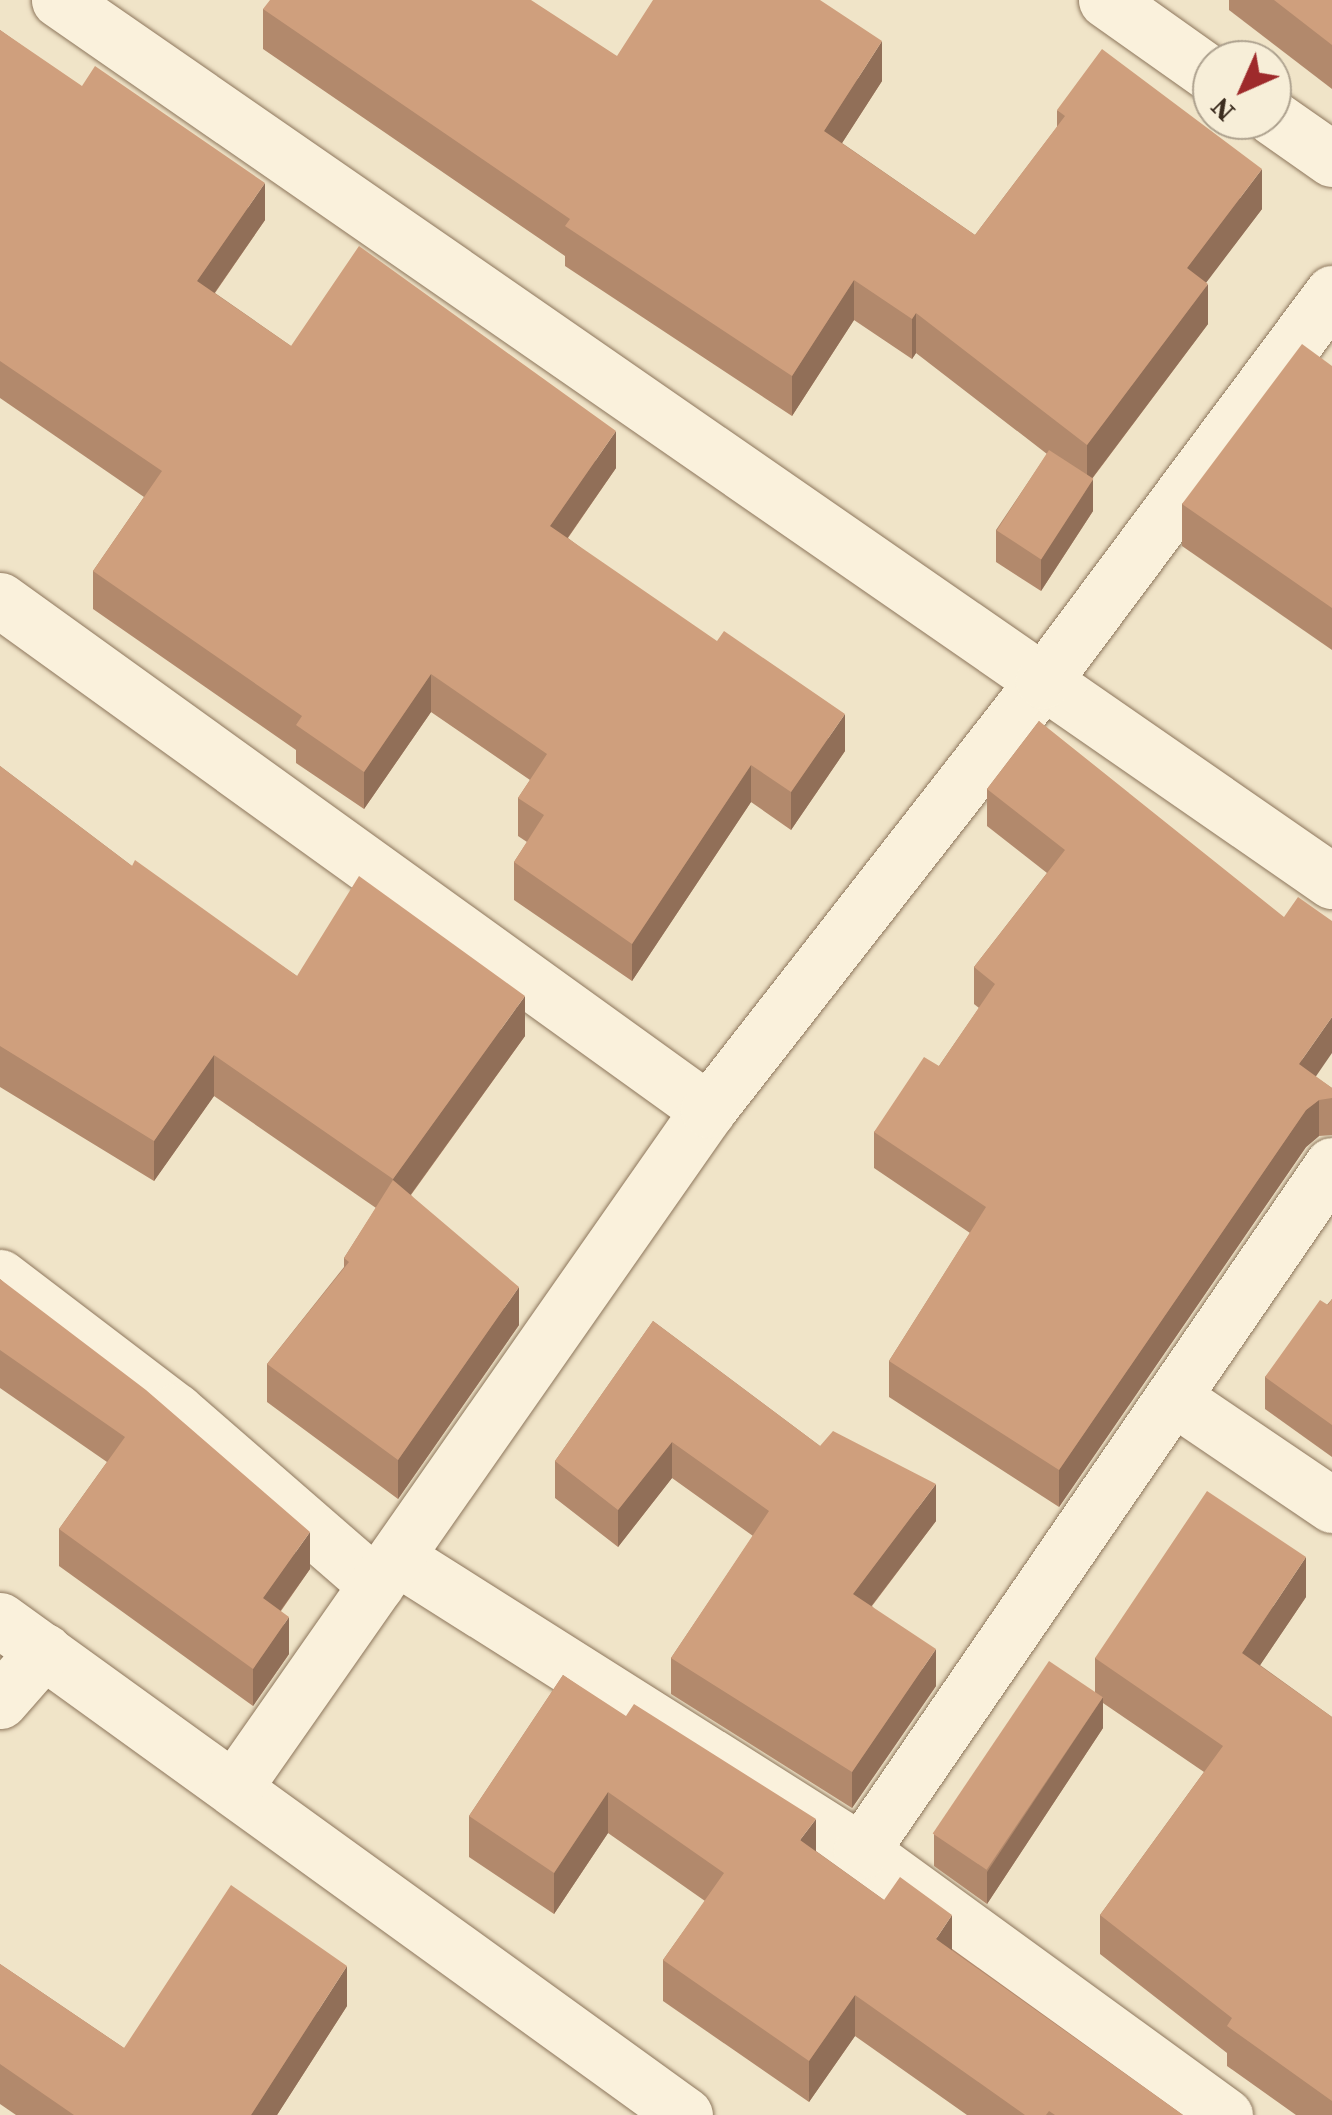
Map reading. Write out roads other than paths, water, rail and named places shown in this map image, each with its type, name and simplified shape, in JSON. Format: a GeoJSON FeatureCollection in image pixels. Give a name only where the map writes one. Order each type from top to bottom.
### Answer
{"type":"FeatureCollection","features":[{"type":"Feature","properties":{"kind":"street"},"geometry":{"type":"LineString","coordinates":[[59,0],[1332,881]]}},
{"type":"Feature","properties":{"kind":"street"},"geometry":{"type":"LineString","coordinates":[[1106,0],[1192,61]]}},
{"type":"Feature","properties":{"kind":"street"},"geometry":{"type":"LineString","coordinates":[[1292,131],[1332,159]]}},
{"type":"Feature","properties":{"kind":"street"},"geometry":{"type":"LineString","coordinates":[[236,1785],[708,1110],[1043,681],[1332,293]]}},
{"type":"Feature","properties":{"kind":"street"},"geometry":{"type":"LineString","coordinates":[[0,600],[708,1110]]}},
{"type":"Feature","properties":{"kind":"street"},"geometry":{"type":"LineString","coordinates":[[861,1851],[1332,1165]]}},
{"type":"Feature","properties":{"kind":"street"},"geometry":{"type":"LineString","coordinates":[[0,1277],[386,1571],[861,1851],[1225,2115]]}},
{"type":"Feature","properties":{"kind":"street"},"geometry":{"type":"LineString","coordinates":[[1174,1398],[1332,1505]]}},
{"type":"Feature","properties":{"kind":"street"},"geometry":{"type":"LineString","coordinates":[[0,1620],[236,1785],[684,2115]]}},
{"type":"Feature","properties":{"kind":"street"},"geometry":{"type":"LineString","coordinates":[[0,1701],[44,1651]]}}]}
